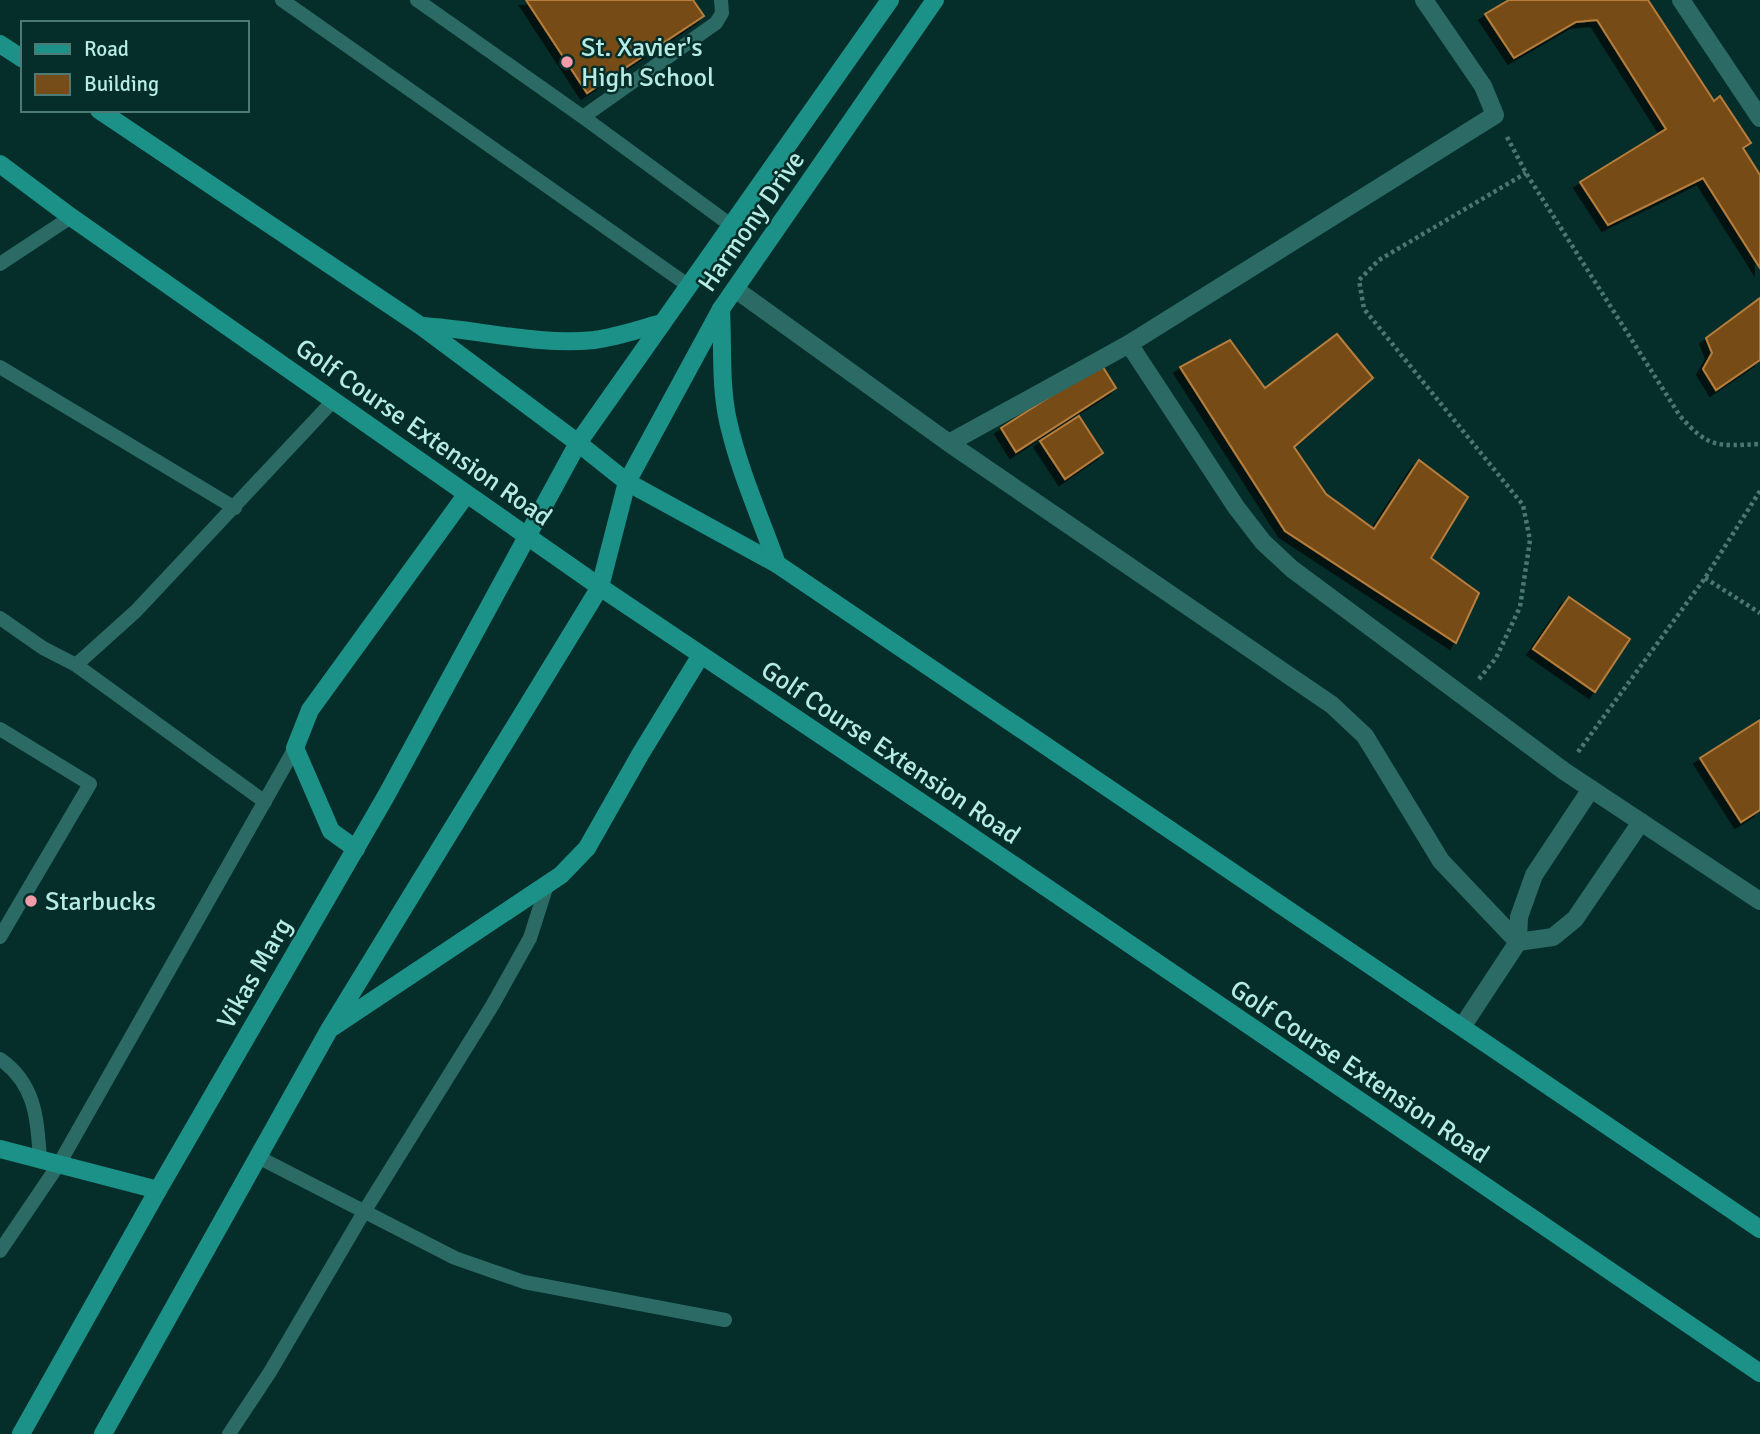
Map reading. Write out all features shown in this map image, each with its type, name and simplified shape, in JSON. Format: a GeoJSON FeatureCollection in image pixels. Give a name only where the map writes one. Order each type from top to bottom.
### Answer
{"type":"FeatureCollection","features":[{"type":"Feature","properties":{"kind":"main road","name":"Harmony Drive"},"geometry":{"type":"LineString","coordinates":[[526,536],[578,443],[890,0]]}},
{"type":"Feature","properties":{"kind":"main road","name":"Harmony Drive"},"geometry":{"type":"LineString","coordinates":[[103,1434],[329,1030],[600,587],[626,482],[722,309],[935,0]]}},
{"type":"Feature","properties":{"kind":"main road"},"geometry":{"type":"LineString","coordinates":[[0,44],[21,59]]}},
{"type":"Feature","properties":{"kind":"main road"},"geometry":{"type":"LineString","coordinates":[[102,112],[421,326],[626,482],[777,564],[1760,1228]]}},
{"type":"Feature","properties":{"kind":"main road","name":"Golf Course Extension Road"},"geometry":{"type":"LineString","coordinates":[[0,164],[466,495],[1760,1373]]}},
{"type":"Feature","properties":{"kind":"main road"},"geometry":{"type":"LineString","coordinates":[[722,309],[724,393],[728,421],[747,484],[777,564]]}},
{"type":"Feature","properties":{"kind":"main road"},"geometry":{"type":"LineString","coordinates":[[421,326],[554,341],[594,340],[662,324]]}},
{"type":"Feature","properties":{"kind":"main road"},"geometry":{"type":"LineString","coordinates":[[356,849],[331,831],[295,748],[310,710],[466,495]]}},
{"type":"Feature","properties":{"kind":"main road","name":"Vikas Marg"},"geometry":{"type":"LineString","coordinates":[[21,1434],[158,1190],[356,849],[526,536]]}},
{"type":"Feature","properties":{"kind":"main road"},"geometry":{"type":"LineString","coordinates":[[329,1030],[561,875],[587,848],[701,655]]}},
{"type":"Feature","properties":{"kind":"main road"},"geometry":{"type":"LineString","coordinates":[[0,1149],[158,1190]]}},
{"type":"Feature","properties":{"kind":"street"},"geometry":{"type":"LineString","coordinates":[[949,443],[1129,344],[1495,115],[1483,86],[1424,0]]}},
{"type":"Feature","properties":{"kind":"street"},"geometry":{"type":"LineString","coordinates":[[1681,0],[1760,118]]}},
{"type":"Feature","properties":{"kind":"street"},"geometry":{"type":"LineString","coordinates":[[735,289],[949,443],[1332,705],[1365,736],[1440,861],[1518,942]]}},
{"type":"Feature","properties":{"kind":"street"},"geometry":{"type":"LineString","coordinates":[[1129,344],[1236,507],[1263,542],[1292,569],[1564,771],[1760,901]]}},
{"type":"Feature","properties":{"kind":"street"},"geometry":{"type":"LineString","coordinates":[[1462,1027],[1518,942],[1519,917],[1534,875],[1591,789]]}},
{"type":"Feature","properties":{"kind":"street"},"geometry":{"type":"LineString","coordinates":[[1518,942],[1553,937],[1576,919],[1641,821]]}},
{"type":"Feature","properties":{"kind":"lane"},"geometry":{"type":"LineString","coordinates":[[282,0],[690,286]]}},
{"type":"Feature","properties":{"kind":"lane"},"geometry":{"type":"LineString","coordinates":[[417,0],[732,226]]}},
{"type":"Feature","properties":{"kind":"lane"},"geometry":{"type":"LineString","coordinates":[[583,117],[716,23],[722,13],[721,0]]}},
{"type":"Feature","properties":{"kind":"lane"},"geometry":{"type":"LineString","coordinates":[[0,264],[71,217]]}},
{"type":"Feature","properties":{"kind":"lane"},"geometry":{"type":"LineString","coordinates":[[0,367],[234,508]]}},
{"type":"Feature","properties":{"kind":"lane"},"geometry":{"type":"LineString","coordinates":[[76,665],[136,611],[333,401]]}},
{"type":"Feature","properties":{"kind":"lane"},"geometry":{"type":"LineString","coordinates":[[0,618],[43,648],[76,665],[265,802]]}},
{"type":"Feature","properties":{"kind":"lane"},"geometry":{"type":"LineString","coordinates":[[0,729],[90,784],[0,937]]}},
{"type":"Feature","properties":{"kind":"lane"},"geometry":{"type":"LineString","coordinates":[[0,1251],[59,1164],[295,748]]}},
{"type":"Feature","properties":{"kind":"lane"},"geometry":{"type":"LineString","coordinates":[[229,1434],[270,1372],[364,1212],[492,1006],[530,939],[547,885]]}},
{"type":"Feature","properties":{"kind":"lane"},"geometry":{"type":"LineString","coordinates":[[0,1059],[26,1086],[36,1112],[40,1159]]}},
{"type":"Feature","properties":{"kind":"lane"},"geometry":{"type":"LineString","coordinates":[[258,1157],[454,1258],[524,1282],[725,1320]]}},
{"type":"Feature","properties":{"kind":"path"},"geometry":{"type":"LineString","coordinates":[[1495,115],[1526,173],[1679,416],[1696,435],[1713,443],[1735,446],[1760,444]]}},
{"type":"Feature","properties":{"kind":"path"},"geometry":{"type":"LineString","coordinates":[[1464,697],[1496,658],[1520,607],[1530,540],[1522,505],[1364,309],[1359,280],[1379,260],[1526,173]]}},
{"type":"Feature","properties":{"kind":"path"},"geometry":{"type":"LineString","coordinates":[[1564,771],[1705,578],[1760,491]]}},
{"type":"Feature","properties":{"kind":"path"},"geometry":{"type":"LineString","coordinates":[[1705,578],[1760,614]]}},
{"type":"Feature","properties":{"kind":"building"},"geometry":{"type":"Polygon","coordinates":[[[526,0],[693,0],[704,16],[587,93],[526,0]]]}},
{"type":"Feature","properties":{"kind":"building"},"geometry":{"type":"Polygon","coordinates":[[[1509,0],[1648,0],[1714,101],[1720,96],[1751,143],[1743,148],[1760,175],[1760,268],[1703,178],[1608,225],[1580,182],[1666,129],[1597,20],[1576,22],[1514,58],[1485,14],[1509,0]]]}},
{"type":"Feature","properties":{"kind":"building"},"geometry":{"type":"Polygon","coordinates":[[[1760,298],[1760,360],[1716,390],[1703,369],[1712,353],[1706,338],[1760,298]]]}},
{"type":"Feature","properties":{"kind":"building"},"geometry":{"type":"Polygon","coordinates":[[[1337,334],[1373,378],[1294,447],[1326,494],[1374,529],[1419,460],[1468,497],[1431,558],[1479,593],[1456,643],[1285,531],[1180,367],[1230,340],[1265,388],[1337,334]]]}},
{"type":"Feature","properties":{"kind":"building"},"geometry":{"type":"Polygon","coordinates":[[[1101,364],[1116,388],[1016,452],[1001,428],[1101,364]]]}},
{"type":"Feature","properties":{"kind":"building"},"geometry":{"type":"Polygon","coordinates":[[[1079,416],[1103,453],[1065,479],[1040,441],[1079,416]]]}},
{"type":"Feature","properties":{"kind":"building"},"geometry":{"type":"Polygon","coordinates":[[[1569,597],[1630,639],[1595,692],[1533,649],[1569,597]]]}},
{"type":"Feature","properties":{"kind":"building"},"geometry":{"type":"Polygon","coordinates":[[[1760,720],[1760,810],[1741,822],[1700,758],[1760,720]]]}},
{"type":"Feature","properties":{"kind":"place","name":"St. Xavier's High School"},"geometry":{"type":"Point","coordinates":[567,62]}},
{"type":"Feature","properties":{"kind":"place","name":"Starbucks"},"geometry":{"type":"Point","coordinates":[31,901]}}]}
